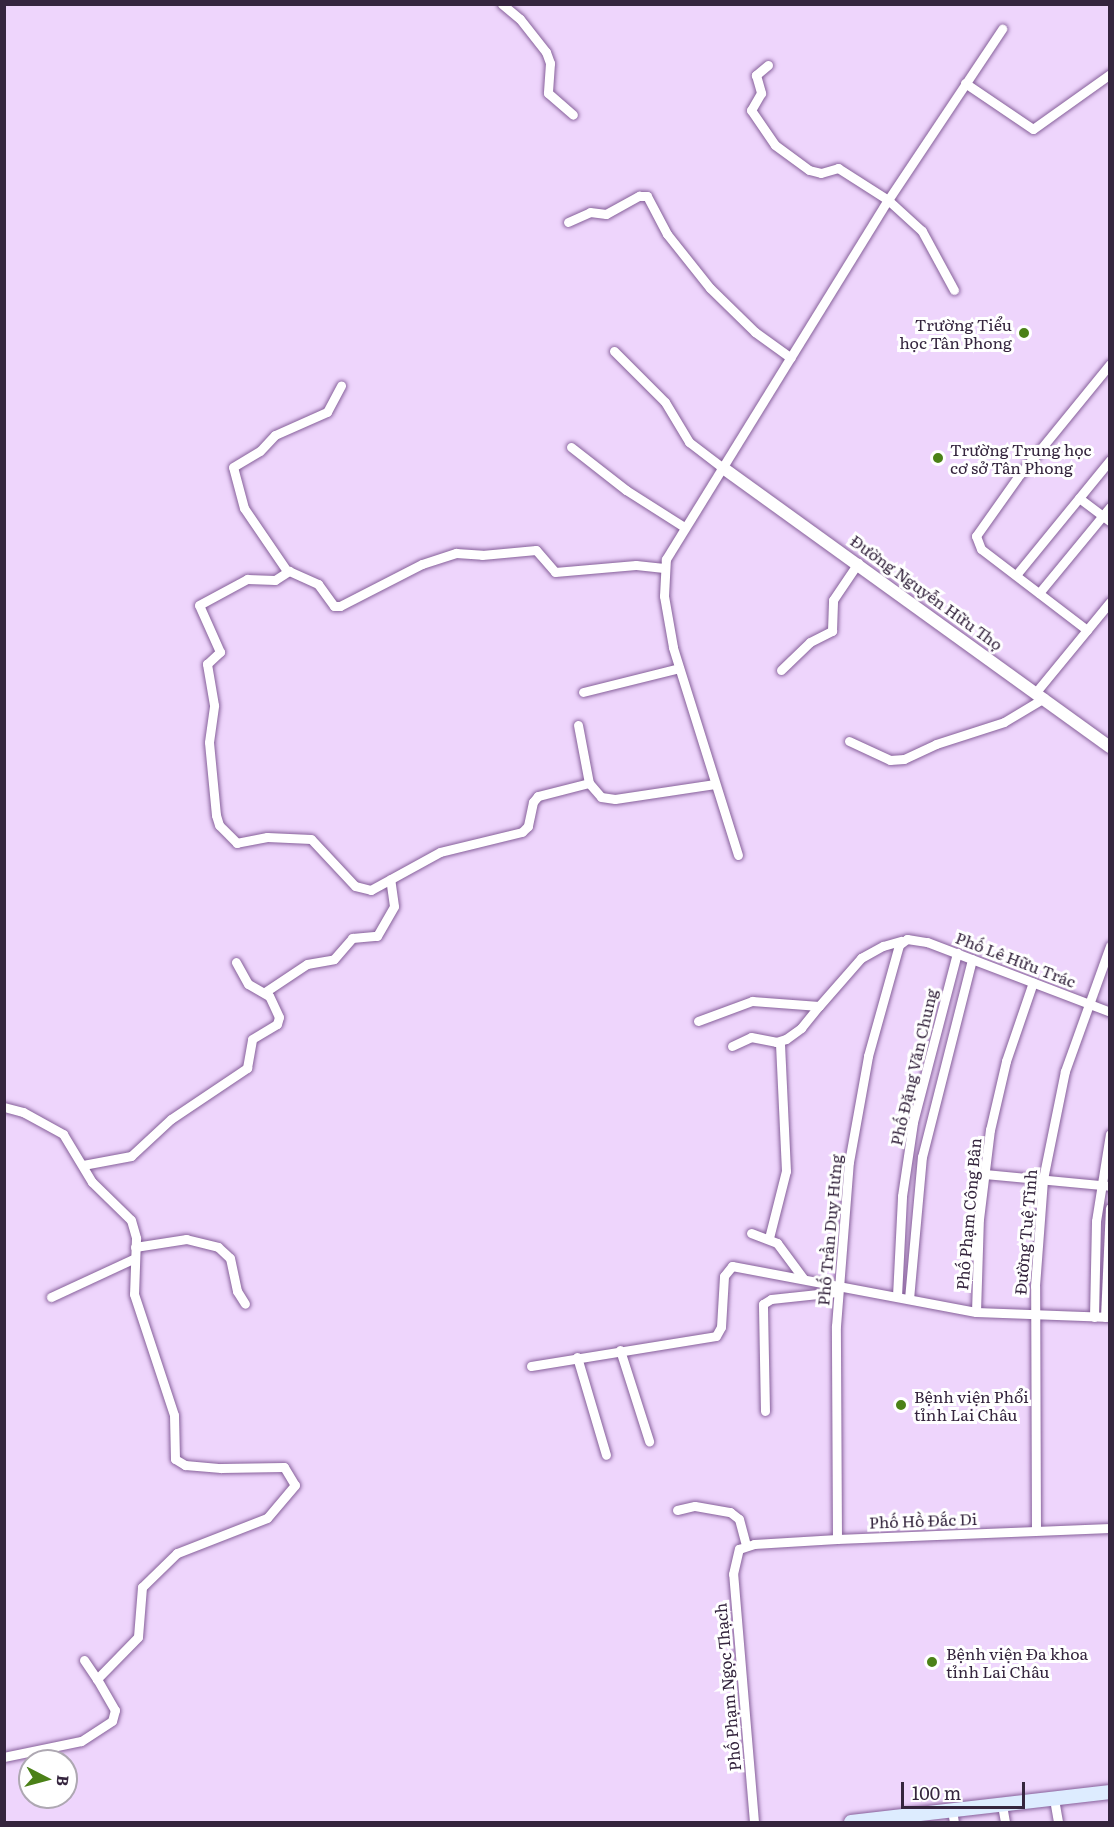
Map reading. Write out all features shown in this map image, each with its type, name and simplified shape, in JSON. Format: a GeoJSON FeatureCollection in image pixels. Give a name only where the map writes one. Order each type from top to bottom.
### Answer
{"type":"FeatureCollection","features":[{"type":"Feature","properties":{"kind":"main road"},"geometry":{"type":"LineString","coordinates":[[851,1822],[953,1816],[1002,1805],[1110,1792]]}},
{"type":"Feature","properties":{"kind":"street"},"geometry":{"type":"LineString","coordinates":[[502,4],[520,19],[546,52],[550,63],[548,93],[573,116]]}},
{"type":"Feature","properties":{"kind":"street"},"geometry":{"type":"LineString","coordinates":[[738,855],[679,669],[665,607],[664,568],[684,527],[723,468],[888,200],[1002,29]]}},
{"type":"Feature","properties":{"kind":"street"},"geometry":{"type":"LineString","coordinates":[[768,65],[756,75],[761,93],[751,110],[775,146],[809,170],[820,172],[838,168],[888,200],[922,231],[954,290]]}},
{"type":"Feature","properties":{"kind":"street"},"geometry":{"type":"LineString","coordinates":[[965,83],[1033,129],[1110,74]]}},
{"type":"Feature","properties":{"kind":"street"},"geometry":{"type":"LineString","coordinates":[[568,222],[590,212],[606,214],[639,196],[647,196],[667,234],[710,288],[755,332],[791,358]]}},
{"type":"Feature","properties":{"kind":"street"},"geometry":{"type":"LineString","coordinates":[[614,351],[665,402],[689,442],[723,468]]}},
{"type":"Feature","properties":{"kind":"street"},"geometry":{"type":"LineString","coordinates":[[1087,630],[981,549],[976,536],[1010,488],[1110,364]]}},
{"type":"Feature","properties":{"kind":"street"},"geometry":{"type":"LineString","coordinates":[[341,386],[327,412],[275,435],[260,451],[233,467],[244,508],[287,571],[318,584],[337,607],[422,564],[456,553],[482,555],[536,550],[555,572],[636,565],[664,568]]}},
{"type":"Feature","properties":{"kind":"street"},"geometry":{"type":"LineString","coordinates":[[571,447],[626,490],[684,527]]}},
{"type":"Feature","properties":{"kind":"street"},"geometry":{"type":"LineString","coordinates":[[1016,575],[1110,460]]}},
{"type":"Feature","properties":{"kind":"street","name":"Đường Nguyễn Hữu Thọ"},"geometry":{"type":"LineString","coordinates":[[723,468],[858,563],[1110,747]]}},
{"type":"Feature","properties":{"kind":"street"},"geometry":{"type":"LineString","coordinates":[[1079,498],[1106,518]]}},
{"type":"Feature","properties":{"kind":"street"},"geometry":{"type":"LineString","coordinates":[[1040,593],[1106,518],[1110,507]]}},
{"type":"Feature","properties":{"kind":"street"},"geometry":{"type":"LineString","coordinates":[[781,669],[810,642],[832,631],[833,600],[858,563]]}},
{"type":"Feature","properties":{"kind":"street"},"geometry":{"type":"LineString","coordinates":[[287,571],[275,580],[247,579],[199,605],[220,652],[207,664],[214,705],[209,742],[217,820],[237,843],[267,837],[311,839],[362,890],[376,888],[440,852],[522,832],[528,826],[533,802],[538,796],[589,783]]}},
{"type":"Feature","properties":{"kind":"street"},"geometry":{"type":"LineString","coordinates":[[849,741],[890,760],[904,759],[936,744],[1004,722],[1040,695],[1110,602]]}},
{"type":"Feature","properties":{"kind":"street"},"geometry":{"type":"LineString","coordinates":[[584,692],[679,669]]}},
{"type":"Feature","properties":{"kind":"street"},"geometry":{"type":"LineString","coordinates":[[578,725],[589,783],[597,795],[615,799],[716,784]]}},
{"type":"Feature","properties":{"kind":"street"},"geometry":{"type":"LineString","coordinates":[[265,992],[307,964],[334,959],[352,938],[377,936],[394,906],[390,879]]}},
{"type":"Feature","properties":{"kind":"street"},"geometry":{"type":"LineString","coordinates":[[732,1046],[756,1036],[780,1042],[801,1028],[861,958],[883,946],[906,940]]}},
{"type":"Feature","properties":{"kind":"street","name":"Phố Lê Hữu Trác"},"geometry":{"type":"LineString","coordinates":[[906,940],[957,953],[1110,1012]]}},
{"type":"Feature","properties":{"kind":"street","name":"Phố Trần Duy Hưng"},"geometry":{"type":"LineString","coordinates":[[837,1539],[837,1288],[859,1097],[906,940]]}},
{"type":"Feature","properties":{"kind":"street","name":"Đường Tuệ Tĩnh"},"geometry":{"type":"LineString","coordinates":[[1036,1530],[1034,1315],[1043,1179],[1056,1107],[1087,1002],[1110,946]]}},
{"type":"Feature","properties":{"kind":"street","name":"Phố Đặng Văn Chung"},"geometry":{"type":"LineString","coordinates":[[897,1296],[901,1206],[913,1122],[957,953]]}},
{"type":"Feature","properties":{"kind":"street","name":"Phố Đặng Văn Chung"},"geometry":{"type":"LineString","coordinates":[[909,1299],[916,1200],[928,1125],[972,959]]}},
{"type":"Feature","properties":{"kind":"street"},"geometry":{"type":"LineString","coordinates":[[83,1165],[132,1156],[180,1113],[245,1071],[252,1040],[279,1021],[265,992],[248,984],[236,962]]}},
{"type":"Feature","properties":{"kind":"street","name":"Phố Phạm Công Bân"},"geometry":{"type":"LineString","coordinates":[[976,1312],[984,1174],[1006,1061],[1033,982]]}},
{"type":"Feature","properties":{"kind":"street"},"geometry":{"type":"LineString","coordinates":[[698,1021],[752,1001],[819,1006]]}},
{"type":"Feature","properties":{"kind":"street"},"geometry":{"type":"LineString","coordinates":[[769,1238],[786,1171],[780,1042]]}},
{"type":"Feature","properties":{"kind":"street"},"geometry":{"type":"LineString","coordinates":[[4,1107],[23,1112],[63,1134],[92,1182],[131,1220],[135,1247],[133,1259],[136,1305],[174,1415],[172,1452],[175,1459],[185,1465],[221,1468],[284,1467],[295,1485],[267,1518],[177,1553],[146,1582],[138,1599],[138,1637],[97,1679]]}},
{"type":"Feature","properties":{"kind":"street"},"geometry":{"type":"LineString","coordinates":[[913,1122],[928,1125]]}},
{"type":"Feature","properties":{"kind":"street"},"geometry":{"type":"LineString","coordinates":[[1094,1317],[1110,1134]]}},
{"type":"Feature","properties":{"kind":"street"},"geometry":{"type":"LineString","coordinates":[[984,1174],[1105,1186]]}},
{"type":"Feature","properties":{"kind":"street"},"geometry":{"type":"LineString","coordinates":[[531,1366],[716,1336],[721,1327],[724,1276],[732,1266],[803,1278],[837,1288],[897,1296],[976,1312],[1107,1317],[1110,1208]]}},
{"type":"Feature","properties":{"kind":"street"},"geometry":{"type":"LineString","coordinates":[[751,1233],[769,1238],[784,1249],[803,1278]]}},
{"type":"Feature","properties":{"kind":"street"},"geometry":{"type":"LineString","coordinates":[[135,1247],[186,1239],[218,1247],[230,1258],[237,1291],[245,1304]]}},
{"type":"Feature","properties":{"kind":"street"},"geometry":{"type":"LineString","coordinates":[[51,1297],[133,1259]]}},
{"type":"Feature","properties":{"kind":"street"},"geometry":{"type":"LineString","coordinates":[[765,1411],[763,1304],[771,1299],[837,1288]]}},
{"type":"Feature","properties":{"kind":"street"},"geometry":{"type":"LineString","coordinates":[[620,1350],[649,1441]]}},
{"type":"Feature","properties":{"kind":"street"},"geometry":{"type":"LineString","coordinates":[[577,1357],[606,1455]]}},
{"type":"Feature","properties":{"kind":"street"},"geometry":{"type":"LineString","coordinates":[[677,1510],[696,1506],[730,1512],[739,1519],[742,1548]]}},
{"type":"Feature","properties":{"kind":"street","name":"Phố Hồ Đắc Di"},"geometry":{"type":"LineString","coordinates":[[742,1548],[837,1539],[1110,1528]]}},
{"type":"Feature","properties":{"kind":"street","name":"Phố Phạm Ngọc Thạch"},"geometry":{"type":"LineString","coordinates":[[742,1548],[733,1574],[754,1822]]}},
{"type":"Feature","properties":{"kind":"street"},"geometry":{"type":"LineString","coordinates":[[4,1757],[72,1744],[108,1725],[115,1713],[84,1660]]}},
{"type":"Feature","properties":{"kind":"street"},"geometry":{"type":"LineString","coordinates":[[1054,1799],[1058,1822]]}},
{"type":"Feature","properties":{"kind":"street"},"geometry":{"type":"LineString","coordinates":[[1002,1805],[1005,1822]]}},
{"type":"Feature","properties":{"kind":"place","name":"Trường Tiểu học Tân Phong"},"geometry":{"type":"Point","coordinates":[1024,333]}},
{"type":"Feature","properties":{"kind":"place","name":"Trường Trung học cơ sở Tân Phong"},"geometry":{"type":"Point","coordinates":[938,458]}},
{"type":"Feature","properties":{"kind":"place","name":"Bệnh viện Phổi tỉnh Lai Châu"},"geometry":{"type":"Point","coordinates":[901,1405]}},
{"type":"Feature","properties":{"kind":"place","name":"Bệnh viện Đa khoa tỉnh Lai Châu"},"geometry":{"type":"Point","coordinates":[932,1662]}}]}
